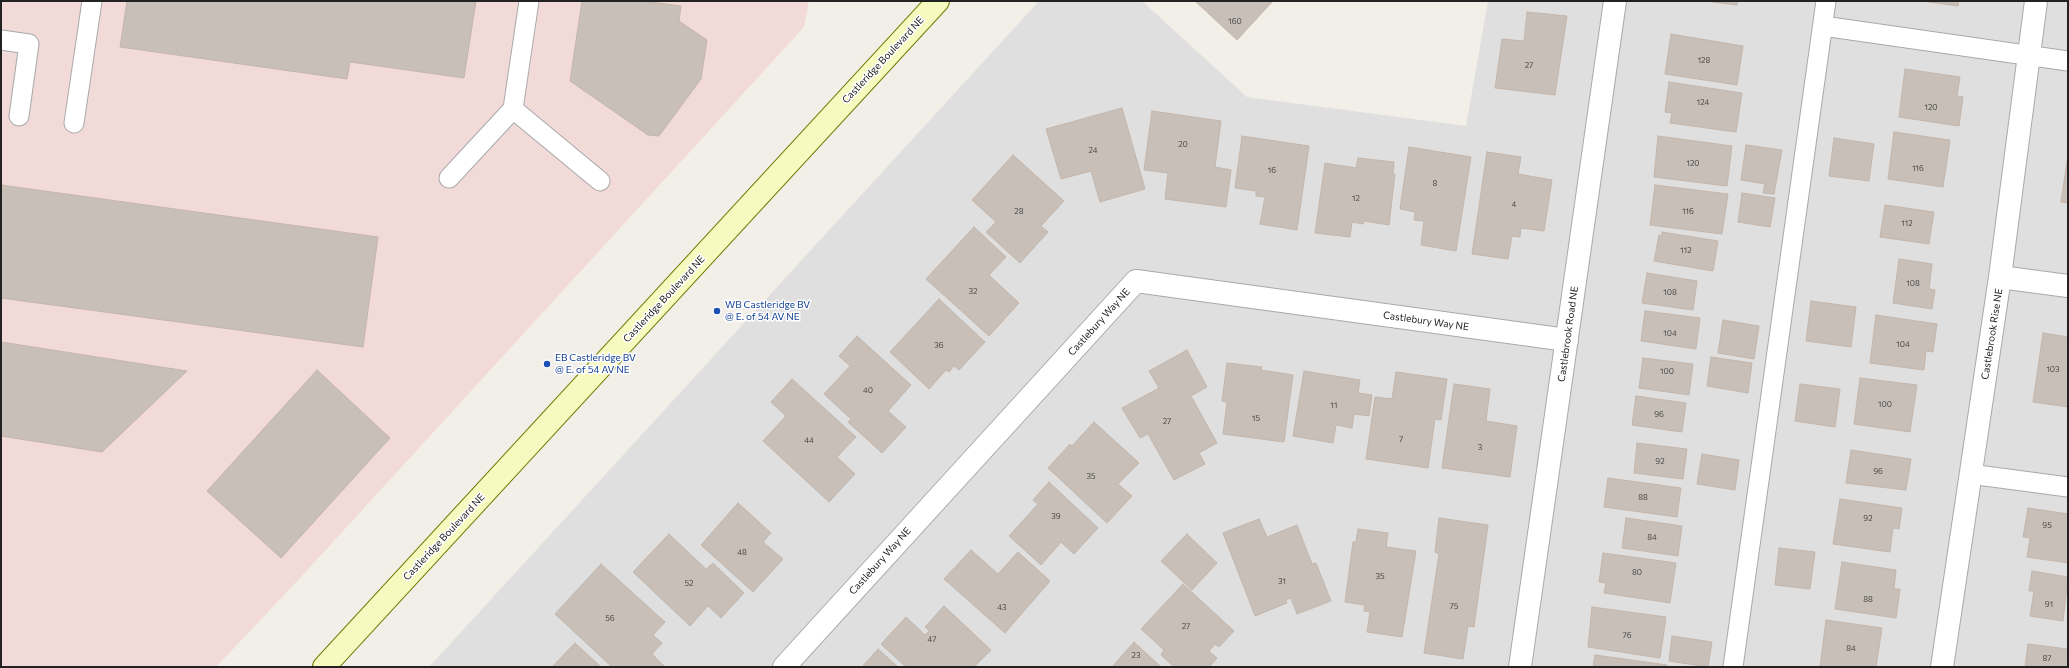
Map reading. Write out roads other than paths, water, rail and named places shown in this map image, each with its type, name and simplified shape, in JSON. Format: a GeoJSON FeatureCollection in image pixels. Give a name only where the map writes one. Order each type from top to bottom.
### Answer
{"type":"FeatureCollection","features":[{"type":"Feature","properties":{"kind":"street","name":"Castleridge Boulevard NE"},"geometry":{"type":"LineString","coordinates":[[324,667],[938,1]]}},
{"type":"Feature","properties":{"kind":"street","name":"Castlebrook Road NE"},"geometry":{"type":"LineString","coordinates":[[1520,667],[1615,1]]}},
{"type":"Feature","properties":{"kind":"street","name":"Castlebrook Rise NE"},"geometry":{"type":"LineString","coordinates":[[1942,667],[2000,277],[2036,1]]}},
{"type":"Feature","properties":{"kind":"street"},"geometry":{"type":"LineString","coordinates":[[2000,277],[2068,286]]}},
{"type":"Feature","properties":{"kind":"street","name":"Castlebury Way NE"},"geometry":{"type":"LineString","coordinates":[[784,667],[1136,282],[1567,340]]}},
{"type":"Feature","properties":{"kind":"lane"},"geometry":{"type":"LineString","coordinates":[[74,124],[92,1]]}},
{"type":"Feature","properties":{"kind":"lane"},"geometry":{"type":"LineString","coordinates":[[449,178],[513,109],[528,1]]}},
{"type":"Feature","properties":{"kind":"lane"},"geometry":{"type":"LineString","coordinates":[[1733,667],[1826,1]]}},
{"type":"Feature","properties":{"kind":"lane"},"geometry":{"type":"LineString","coordinates":[[1823,26],[2068,61]]}},
{"type":"Feature","properties":{"kind":"lane"},"geometry":{"type":"LineString","coordinates":[[1,40],[29,44],[19,116]]}},
{"type":"Feature","properties":{"kind":"lane"},"geometry":{"type":"LineString","coordinates":[[513,109],[600,181]]}},
{"type":"Feature","properties":{"kind":"lane"},"geometry":{"type":"LineString","coordinates":[[1970,474],[2068,487]]}},
{"type":"Feature","properties":{"kind":"place","name":"WB Castleridge BV @ E. of 54 AV NE"},"geometry":{"type":"Point","coordinates":[717,311]}},
{"type":"Feature","properties":{"kind":"place","name":"EB Castleridge BV @ E. of 54 AV NE"},"geometry":{"type":"Point","coordinates":[547,364]}}]}
